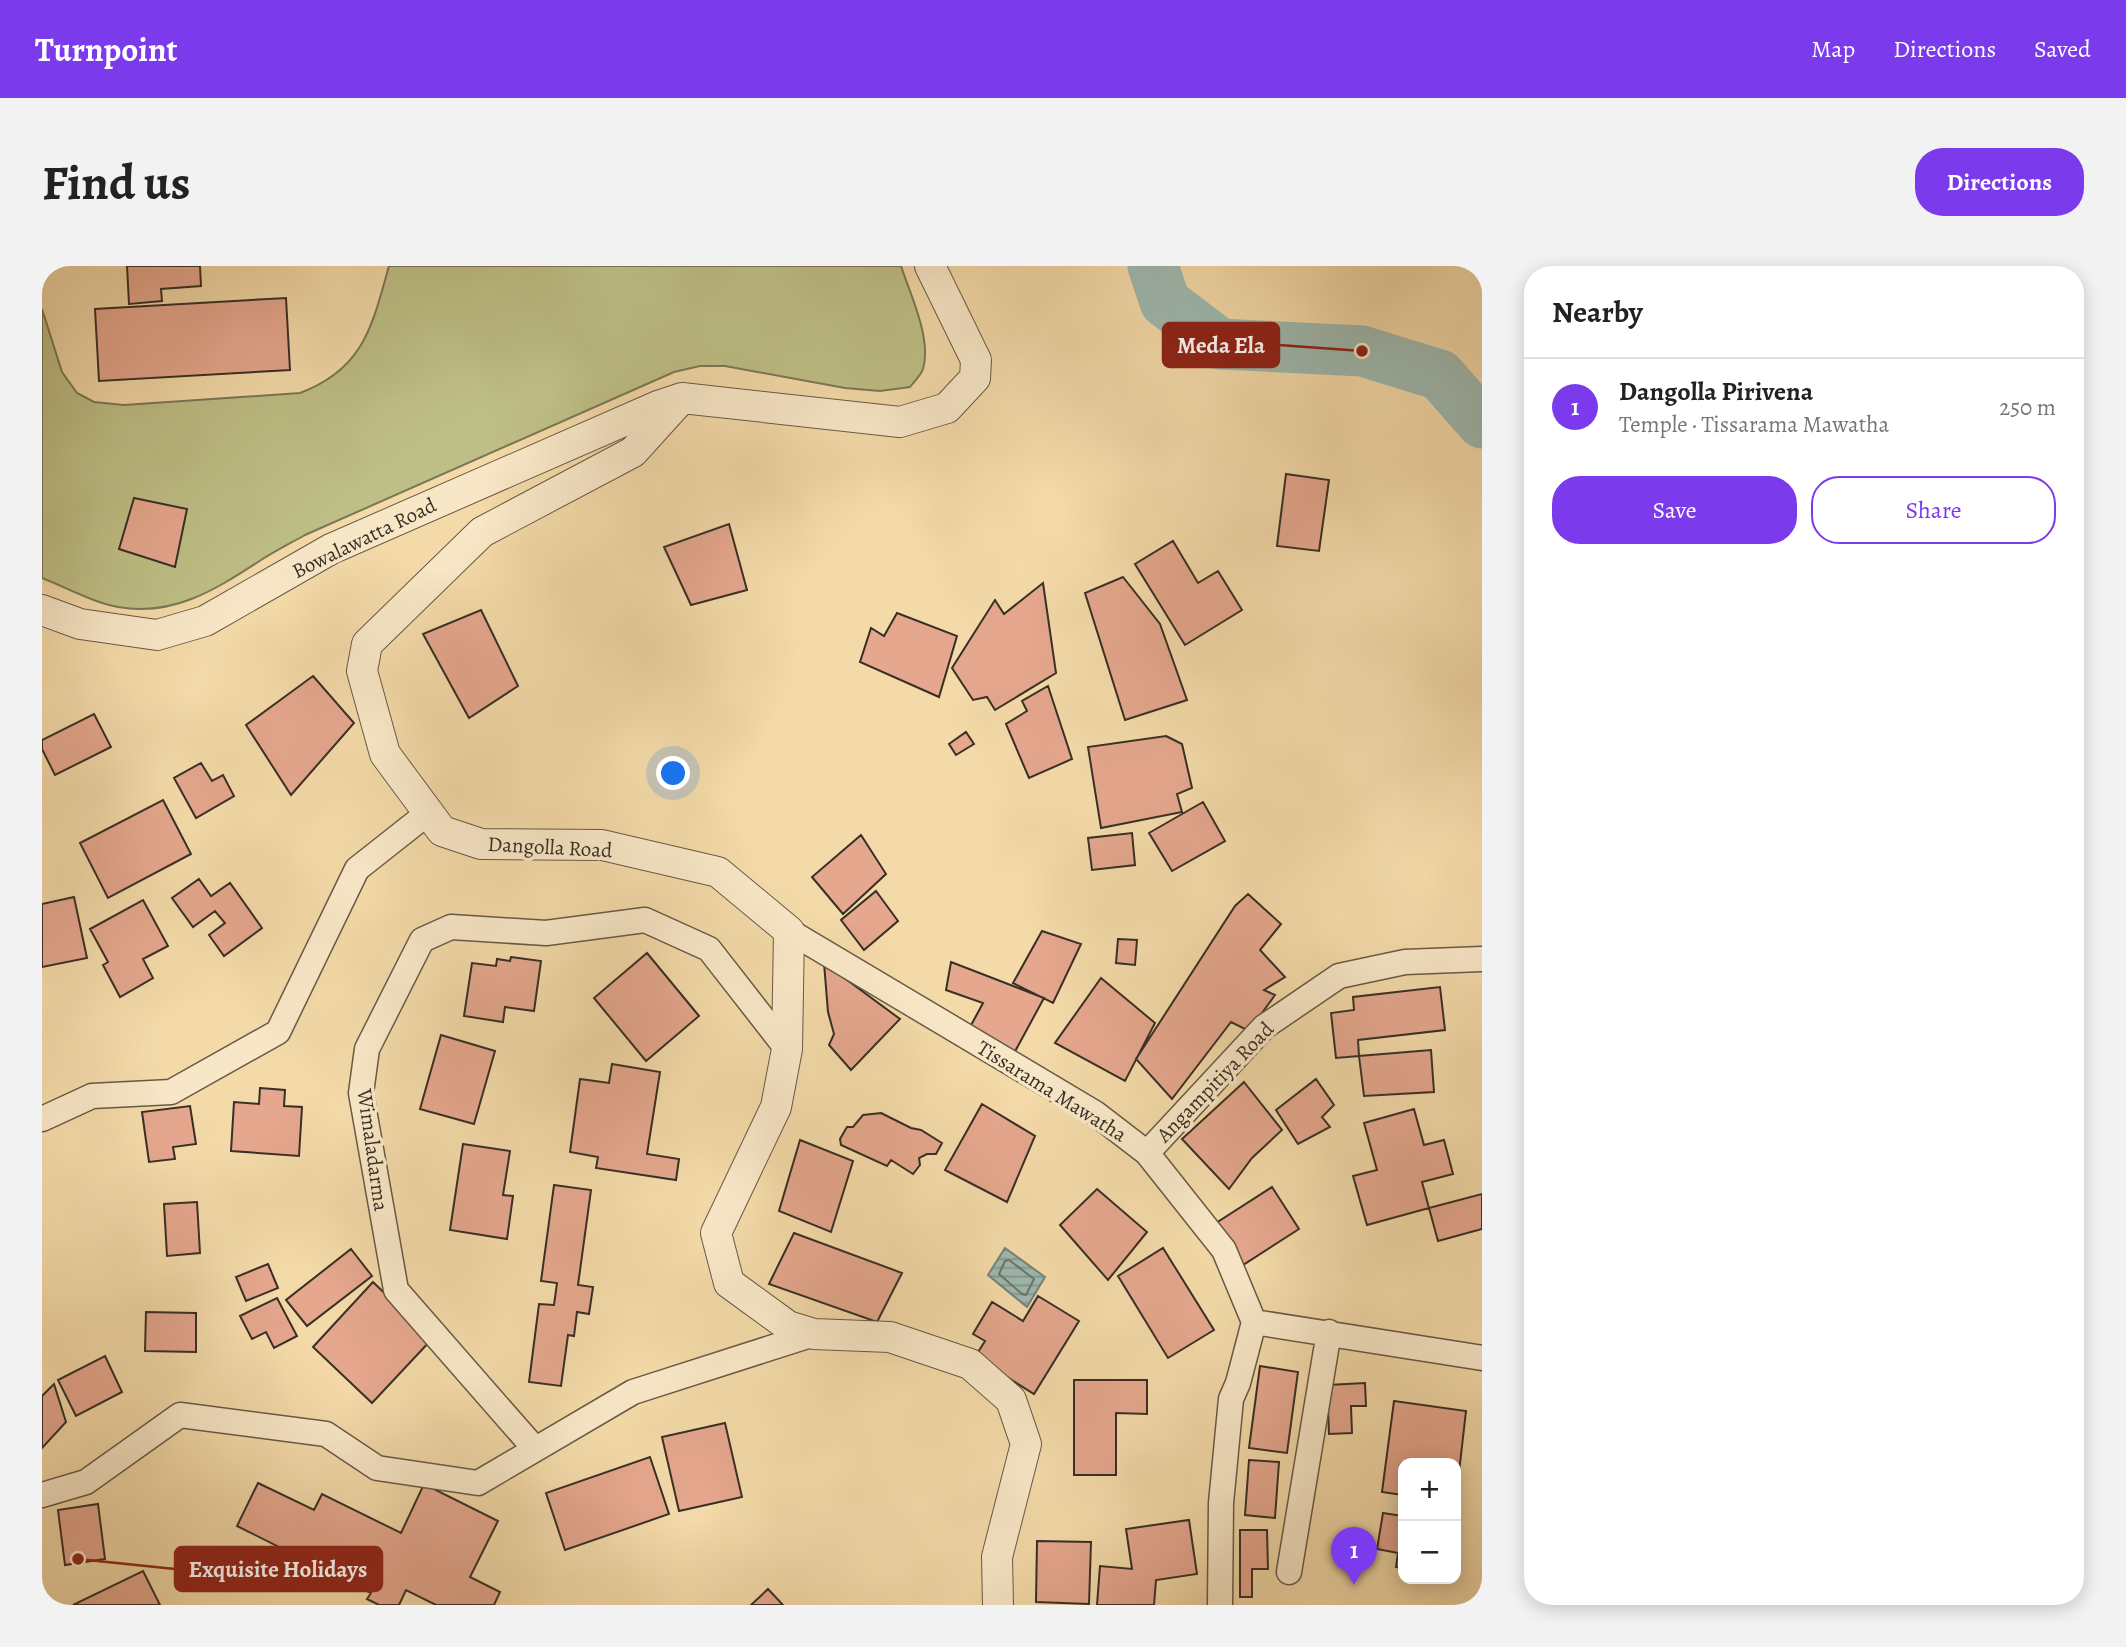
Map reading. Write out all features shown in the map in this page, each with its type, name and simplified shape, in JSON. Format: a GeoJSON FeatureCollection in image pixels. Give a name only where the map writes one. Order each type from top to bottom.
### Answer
{"type":"FeatureCollection","features":[{"type":"Feature","properties":{"kind":"street"},"geometry":{"type":"LineString","coordinates":[[682,398],[901,422],[947,408],[975,378],[976,360],[930,266]]}},
{"type":"Feature","properties":{"kind":"street","name":"Bowalawatta Road"},"geometry":{"type":"LineString","coordinates":[[42,610],[80,624],[157,635],[205,621],[331,549],[658,406],[682,398]]}},
{"type":"Feature","properties":{"kind":"street","name":"Dangolla Road"},"geometry":{"type":"LineString","coordinates":[[682,398],[633,452],[482,532],[366,644],[362,671],[385,754],[442,831],[481,844],[602,845],[718,872],[789,931]]}},
{"type":"Feature","properties":{"kind":"street"},"geometry":{"type":"LineString","coordinates":[[42,1119],[92,1096],[171,1092],[278,1032],[357,869],[428,813]]}},
{"type":"Feature","properties":{"kind":"street","name":"Wimaladarma"},"geometry":{"type":"LineString","coordinates":[[536,1449],[397,1290],[360,1093],[367,1049],[422,940],[451,927],[546,933],[645,920],[709,949],[788,1049]]}},
{"type":"Feature","properties":{"kind":"street"},"geometry":{"type":"LineString","coordinates":[[789,931],[788,1049],[776,1107],[716,1233],[729,1283],[788,1325],[814,1334],[890,1337],[970,1364],[1011,1400],[1026,1444],[997,1557],[998,1605]]}},
{"type":"Feature","properties":{"kind":"street","name":"Tissarama Mawatha"},"geometry":{"type":"LineString","coordinates":[[789,931],[1095,1112],[1147,1153],[1224,1250],[1254,1322]]}},
{"type":"Feature","properties":{"kind":"street","name":"Angampitiya Road"},"geometry":{"type":"LineString","coordinates":[[1147,1153],[1264,1027],[1339,976],[1405,962],[1482,959]]}},
{"type":"Feature","properties":{"kind":"street"},"geometry":{"type":"LineString","coordinates":[[1220,1605],[1221,1503],[1231,1399],[1238,1383],[1254,1322],[1482,1358]]}},
{"type":"Feature","properties":{"kind":"street"},"geometry":{"type":"LineString","coordinates":[[1289,1572],[1329,1332]]}},
{"type":"Feature","properties":{"kind":"street"},"geometry":{"type":"LineString","coordinates":[[42,1495],[86,1482],[180,1415],[326,1434],[377,1468],[478,1483],[634,1392],[814,1334]]}},
{"type":"Feature","properties":{"kind":"green space"},"geometry":{"type":"Polygon","coordinates":[[[389,266],[901,266],[925,344],[923,369],[910,387],[880,391],[845,388],[725,366],[700,366],[674,372],[305,535],[226,582],[175,605],[138,609],[118,607],[42,578],[42,309],[62,372],[77,393],[94,402],[124,405],[300,393],[322,383],[352,358],[370,326],[389,266]]]}},
{"type":"Feature","properties":{"kind":"water"},"geometry":{"type":"Polygon","coordinates":[[[1005,1248],[1045,1277],[1027,1307],[988,1275],[1005,1248]]]}},
{"type":"Feature","properties":{"kind":"building"},"geometry":{"type":"Polygon","coordinates":[[[127,266],[200,266],[201,286],[161,289],[162,301],[129,304],[127,266]]]}},
{"type":"Feature","properties":{"kind":"building"},"geometry":{"type":"Polygon","coordinates":[[[286,298],[290,370],[99,381],[95,309],[286,298]]]}},
{"type":"Feature","properties":{"kind":"building"},"geometry":{"type":"Polygon","coordinates":[[[1286,474],[1329,480],[1319,551],[1277,546],[1286,474]]]}},
{"type":"Feature","properties":{"kind":"building"},"geometry":{"type":"Polygon","coordinates":[[[134,498],[187,509],[175,567],[119,549],[134,498]]]}},
{"type":"Feature","properties":{"kind":"building"},"geometry":{"type":"Polygon","coordinates":[[[729,524],[747,590],[691,605],[664,547],[729,524]]]}},
{"type":"Feature","properties":{"kind":"building"},"geometry":{"type":"Polygon","coordinates":[[[1173,541],[1198,583],[1218,571],[1242,610],[1185,645],[1135,564],[1173,541]]]}},
{"type":"Feature","properties":{"kind":"building"},"geometry":{"type":"Polygon","coordinates":[[[1123,577],[1160,624],[1187,700],[1125,720],[1085,593],[1123,577]]]}},
{"type":"Feature","properties":{"kind":"building"},"geometry":{"type":"Polygon","coordinates":[[[1043,583],[1056,673],[995,710],[987,697],[973,700],[952,668],[995,600],[1004,614],[1043,583]]]}},
{"type":"Feature","properties":{"kind":"building"},"geometry":{"type":"Polygon","coordinates":[[[481,610],[518,686],[469,718],[423,634],[481,610]]]}},
{"type":"Feature","properties":{"kind":"building"},"geometry":{"type":"Polygon","coordinates":[[[897,613],[957,636],[939,697],[860,662],[871,628],[884,636],[897,613]]]}},
{"type":"Feature","properties":{"kind":"building"},"geometry":{"type":"Polygon","coordinates":[[[313,676],[354,723],[291,795],[246,725],[313,676]]]}},
{"type":"Feature","properties":{"kind":"building"},"geometry":{"type":"Polygon","coordinates":[[[1048,686],[1072,759],[1029,778],[1006,724],[1027,711],[1022,701],[1048,686]]]}},
{"type":"Feature","properties":{"kind":"building"},"geometry":{"type":"Polygon","coordinates":[[[94,714],[111,747],[55,775],[42,749],[42,740],[94,714]]]}},
{"type":"Feature","properties":{"kind":"building"},"geometry":{"type":"Polygon","coordinates":[[[966,732],[974,744],[956,755],[949,744],[966,732]]]}},
{"type":"Feature","properties":{"kind":"building"},"geometry":{"type":"Polygon","coordinates":[[[1166,736],[1182,744],[1192,788],[1177,794],[1182,812],[1101,828],[1088,747],[1166,736]]]}},
{"type":"Feature","properties":{"kind":"building"},"geometry":{"type":"Polygon","coordinates":[[[201,763],[212,781],[223,775],[234,796],[196,818],[174,778],[201,763]]]}},
{"type":"Feature","properties":{"kind":"building"},"geometry":{"type":"Polygon","coordinates":[[[163,800],[191,854],[108,898],[80,843],[163,800]]]}},
{"type":"Feature","properties":{"kind":"building"},"geometry":{"type":"Polygon","coordinates":[[[1203,802],[1225,841],[1172,871],[1149,833],[1203,802]]]}},
{"type":"Feature","properties":{"kind":"building"},"geometry":{"type":"Polygon","coordinates":[[[1132,833],[1135,865],[1092,870],[1088,838],[1132,833]]]}},
{"type":"Feature","properties":{"kind":"building"},"geometry":{"type":"Polygon","coordinates":[[[861,835],[886,874],[843,914],[812,877],[861,835]]]}},
{"type":"Feature","properties":{"kind":"building"},"geometry":{"type":"Polygon","coordinates":[[[199,879],[211,896],[230,883],[262,928],[224,956],[209,935],[225,923],[215,911],[193,927],[172,898],[199,879]]]}},
{"type":"Feature","properties":{"kind":"building"},"geometry":{"type":"Polygon","coordinates":[[[876,891],[898,921],[864,950],[841,920],[876,891]]]}},
{"type":"Feature","properties":{"kind":"building"},"geometry":{"type":"Polygon","coordinates":[[[1248,894],[1281,924],[1260,950],[1285,977],[1264,990],[1275,995],[1249,1031],[1231,1022],[1172,1099],[1136,1059],[1235,906],[1248,894]]]}},
{"type":"Feature","properties":{"kind":"building"},"geometry":{"type":"Polygon","coordinates":[[[74,897],[87,958],[42,967],[42,904],[74,897]]]}},
{"type":"Feature","properties":{"kind":"building"},"geometry":{"type":"Polygon","coordinates":[[[143,900],[168,946],[143,959],[153,978],[120,997],[103,965],[108,962],[90,929],[143,900]]]}},
{"type":"Feature","properties":{"kind":"building"},"geometry":{"type":"Polygon","coordinates":[[[1042,931],[1081,944],[1053,1003],[1013,983],[1042,931]]]}},
{"type":"Feature","properties":{"kind":"building"},"geometry":{"type":"Polygon","coordinates":[[[1118,939],[1137,940],[1135,965],[1116,963],[1118,939]]]}},
{"type":"Feature","properties":{"kind":"building"},"geometry":{"type":"Polygon","coordinates":[[[647,953],[699,1016],[646,1061],[594,998],[647,953]]]}},
{"type":"Feature","properties":{"kind":"building"},"geometry":{"type":"Polygon","coordinates":[[[511,957],[541,961],[534,1011],[505,1007],[503,1022],[464,1016],[472,963],[496,966],[497,959],[510,961],[511,957]]]}},
{"type":"Feature","properties":{"kind":"building"},"geometry":{"type":"Polygon","coordinates":[[[951,962],[1044,998],[1012,1057],[969,1029],[983,1003],[946,990],[951,962]]]}},
{"type":"Feature","properties":{"kind":"building"},"geometry":{"type":"Polygon","coordinates":[[[824,963],[900,1019],[851,1070],[829,1045],[834,1034],[828,1012],[824,963]]]}},
{"type":"Feature","properties":{"kind":"building"},"geometry":{"type":"Polygon","coordinates":[[[1101,978],[1155,1023],[1125,1081],[1055,1043],[1101,978]]]}},
{"type":"Feature","properties":{"kind":"building"},"geometry":{"type":"Polygon","coordinates":[[[1440,987],[1445,1030],[1358,1040],[1359,1056],[1336,1058],[1331,1013],[1354,1010],[1353,997],[1440,987]]]}},
{"type":"Feature","properties":{"kind":"building"},"geometry":{"type":"Polygon","coordinates":[[[441,1035],[495,1051],[474,1124],[420,1109],[441,1035]]]}},
{"type":"Feature","properties":{"kind":"building"},"geometry":{"type":"Polygon","coordinates":[[[1431,1050],[1434,1092],[1364,1096],[1359,1056],[1431,1050]]]}},
{"type":"Feature","properties":{"kind":"building"},"geometry":{"type":"Polygon","coordinates":[[[612,1064],[660,1072],[647,1154],[679,1159],[676,1180],[596,1168],[598,1157],[570,1152],[580,1079],[609,1083],[612,1064]]]}},
{"type":"Feature","properties":{"kind":"building"},"geometry":{"type":"Polygon","coordinates":[[[1316,1079],[1334,1105],[1322,1117],[1330,1127],[1298,1144],[1276,1110],[1316,1079]]]}},
{"type":"Feature","properties":{"kind":"building"},"geometry":{"type":"Polygon","coordinates":[[[1244,1082],[1282,1130],[1252,1158],[1229,1189],[1182,1139],[1244,1082]]]}},
{"type":"Feature","properties":{"kind":"building"},"geometry":{"type":"Polygon","coordinates":[[[260,1088],[285,1090],[284,1106],[302,1107],[299,1156],[231,1151],[234,1102],[259,1104],[260,1088]]]}},
{"type":"Feature","properties":{"kind":"building"},"geometry":{"type":"Polygon","coordinates":[[[982,1104],[1035,1136],[1007,1202],[945,1170],[982,1104]]]}},
{"type":"Feature","properties":{"kind":"building"},"geometry":{"type":"Polygon","coordinates":[[[190,1106],[196,1144],[173,1147],[175,1159],[149,1162],[142,1112],[190,1106]]]}},
{"type":"Feature","properties":{"kind":"building"},"geometry":{"type":"Polygon","coordinates":[[[1414,1109],[1424,1145],[1444,1140],[1453,1174],[1422,1182],[1429,1208],[1367,1225],[1353,1176],[1377,1170],[1364,1123],[1414,1109]]]}},
{"type":"Feature","properties":{"kind":"building"},"geometry":{"type":"Polygon","coordinates":[[[881,1113],[921,1130],[942,1143],[936,1154],[919,1158],[920,1165],[913,1174],[891,1160],[887,1166],[841,1145],[840,1139],[847,1127],[853,1127],[863,1115],[881,1113]]]}},
{"type":"Feature","properties":{"kind":"building"},"geometry":{"type":"Polygon","coordinates":[[[800,1140],[853,1161],[831,1232],[779,1211],[800,1140]]]}},
{"type":"Feature","properties":{"kind":"building"},"geometry":{"type":"Polygon","coordinates":[[[463,1144],[510,1151],[503,1195],[513,1196],[507,1239],[450,1230],[463,1144]]]}},
{"type":"Feature","properties":{"kind":"building"},"geometry":{"type":"Polygon","coordinates":[[[554,1185],[591,1190],[578,1285],[593,1287],[589,1314],[577,1312],[574,1336],[568,1335],[561,1386],[529,1382],[539,1304],[554,1305],[557,1283],[541,1281],[554,1185]]]}},
{"type":"Feature","properties":{"kind":"building"},"geometry":{"type":"Polygon","coordinates":[[[1272,1187],[1299,1229],[1243,1265],[1216,1223],[1272,1187]]]}},
{"type":"Feature","properties":{"kind":"building"},"geometry":{"type":"Polygon","coordinates":[[[1097,1189],[1147,1232],[1108,1280],[1060,1225],[1097,1189]]]}},
{"type":"Feature","properties":{"kind":"building"},"geometry":{"type":"Polygon","coordinates":[[[1482,1194],[1482,1229],[1438,1241],[1429,1208],[1482,1194]]]}},
{"type":"Feature","properties":{"kind":"building"},"geometry":{"type":"Polygon","coordinates":[[[197,1202],[200,1253],[167,1256],[164,1204],[197,1202]]]}},
{"type":"Feature","properties":{"kind":"building"},"geometry":{"type":"Polygon","coordinates":[[[794,1233],[902,1273],[877,1322],[769,1284],[794,1233]]]}},
{"type":"Feature","properties":{"kind":"building"},"geometry":{"type":"Polygon","coordinates":[[[1163,1248],[1214,1330],[1168,1358],[1118,1276],[1163,1248]]]}},
{"type":"Feature","properties":{"kind":"building"},"geometry":{"type":"Polygon","coordinates":[[[351,1249],[372,1276],[307,1326],[286,1300],[351,1249]]]}},
{"type":"Feature","properties":{"kind":"building"},"geometry":{"type":"Polygon","coordinates":[[[268,1264],[278,1288],[246,1301],[236,1277],[268,1264]]]}},
{"type":"Feature","properties":{"kind":"building"},"geometry":{"type":"Polygon","coordinates":[[[373,1282],[432,1339],[372,1403],[313,1347],[373,1282]]]}},
{"type":"Feature","properties":{"kind":"building"},"geometry":{"type":"Polygon","coordinates":[[[1038,1296],[1079,1321],[1034,1394],[975,1357],[985,1341],[973,1334],[992,1302],[1023,1321],[1038,1296]]]}},
{"type":"Feature","properties":{"kind":"building"},"geometry":{"type":"Polygon","coordinates":[[[277,1298],[297,1336],[274,1348],[266,1332],[252,1339],[240,1316],[277,1298]]]}},
{"type":"Feature","properties":{"kind":"building"},"geometry":{"type":"Polygon","coordinates":[[[146,1312],[196,1313],[196,1352],[145,1351],[146,1312]]]}},
{"type":"Feature","properties":{"kind":"building"},"geometry":{"type":"Polygon","coordinates":[[[105,1356],[122,1392],[76,1416],[58,1380],[105,1356]]]}},
{"type":"Feature","properties":{"kind":"building"},"geometry":{"type":"Polygon","coordinates":[[[1260,1366],[1298,1372],[1287,1453],[1249,1448],[1260,1366]]]}},
{"type":"Feature","properties":{"kind":"building"},"geometry":{"type":"Polygon","coordinates":[[[1074,1380],[1147,1380],[1147,1414],[1116,1413],[1116,1475],[1074,1475],[1074,1380]]]}},
{"type":"Feature","properties":{"kind":"building"},"geometry":{"type":"Polygon","coordinates":[[[1365,1383],[1366,1406],[1351,1406],[1352,1433],[1329,1434],[1327,1385],[1365,1383]]]}},
{"type":"Feature","properties":{"kind":"building"},"geometry":{"type":"Polygon","coordinates":[[[54,1384],[66,1422],[42,1448],[42,1396],[54,1384]]]}},
{"type":"Feature","properties":{"kind":"building"},"geometry":{"type":"Polygon","coordinates":[[[1394,1401],[1466,1411],[1461,1458],[1398,1458],[1398,1494],[1382,1492],[1394,1401]]]}},
{"type":"Feature","properties":{"kind":"building"},"geometry":{"type":"Polygon","coordinates":[[[725,1423],[742,1497],[679,1511],[662,1437],[725,1423]]]}},
{"type":"Feature","properties":{"kind":"building"},"geometry":{"type":"Polygon","coordinates":[[[650,1457],[669,1514],[565,1550],[546,1493],[650,1457]]]}},
{"type":"Feature","properties":{"kind":"building"},"geometry":{"type":"Polygon","coordinates":[[[1249,1460],[1279,1462],[1275,1518],[1245,1515],[1249,1460]]]}},
{"type":"Feature","properties":{"kind":"building"},"geometry":{"type":"Polygon","coordinates":[[[258,1483],[314,1510],[322,1494],[401,1533],[424,1484],[498,1521],[470,1577],[500,1592],[494,1605],[436,1605],[406,1590],[399,1605],[379,1605],[367,1599],[371,1593],[237,1526],[258,1483]]]}},
{"type":"Feature","properties":{"kind":"building"},"geometry":{"type":"Polygon","coordinates":[[[98,1504],[105,1559],[65,1565],[58,1510],[98,1504]]]}},
{"type":"Feature","properties":{"kind":"building"},"geometry":{"type":"Polygon","coordinates":[[[1383,1513],[1398,1515],[1398,1553],[1377,1549],[1383,1513]]]}},
{"type":"Feature","properties":{"kind":"building"},"geometry":{"type":"Polygon","coordinates":[[[1189,1520],[1197,1574],[1156,1580],[1154,1605],[1097,1605],[1100,1566],[1132,1569],[1126,1529],[1189,1520]]]}},
{"type":"Feature","properties":{"kind":"building"},"geometry":{"type":"Polygon","coordinates":[[[1240,1530],[1267,1530],[1268,1569],[1252,1569],[1252,1597],[1240,1597],[1240,1530]]]}},
{"type":"Feature","properties":{"kind":"building"},"geometry":{"type":"Polygon","coordinates":[[[1037,1541],[1091,1542],[1089,1604],[1036,1602],[1037,1541]]]}},
{"type":"Feature","properties":{"kind":"building"},"geometry":{"type":"Polygon","coordinates":[[[143,1571],[160,1605],[73,1605],[143,1571]]]}},
{"type":"Feature","properties":{"kind":"building"},"geometry":{"type":"Polygon","coordinates":[[[768,1589],[783,1605],[751,1605],[768,1589]]]}},
{"type":"Feature","properties":{"kind":"waterway"},"geometry":{"type":"LineString","coordinates":[[1153,266],[1165,302],[1220,344],[1362,351],[1440,375],[1482,423]]}},
{"type":"Feature","properties":{"kind":"place","name":"Meda Ela"},"geometry":{"type":"Point","coordinates":[1362,351]}},
{"type":"Feature","properties":{"kind":"place","name":"Exquisite Holidays"},"geometry":{"type":"Point","coordinates":[78,1559]}},
{"type":"Feature","properties":{"kind":"place","name":"Dangolla Pirivena"},"geometry":{"type":"Point","coordinates":[1354,1585]}}]}
